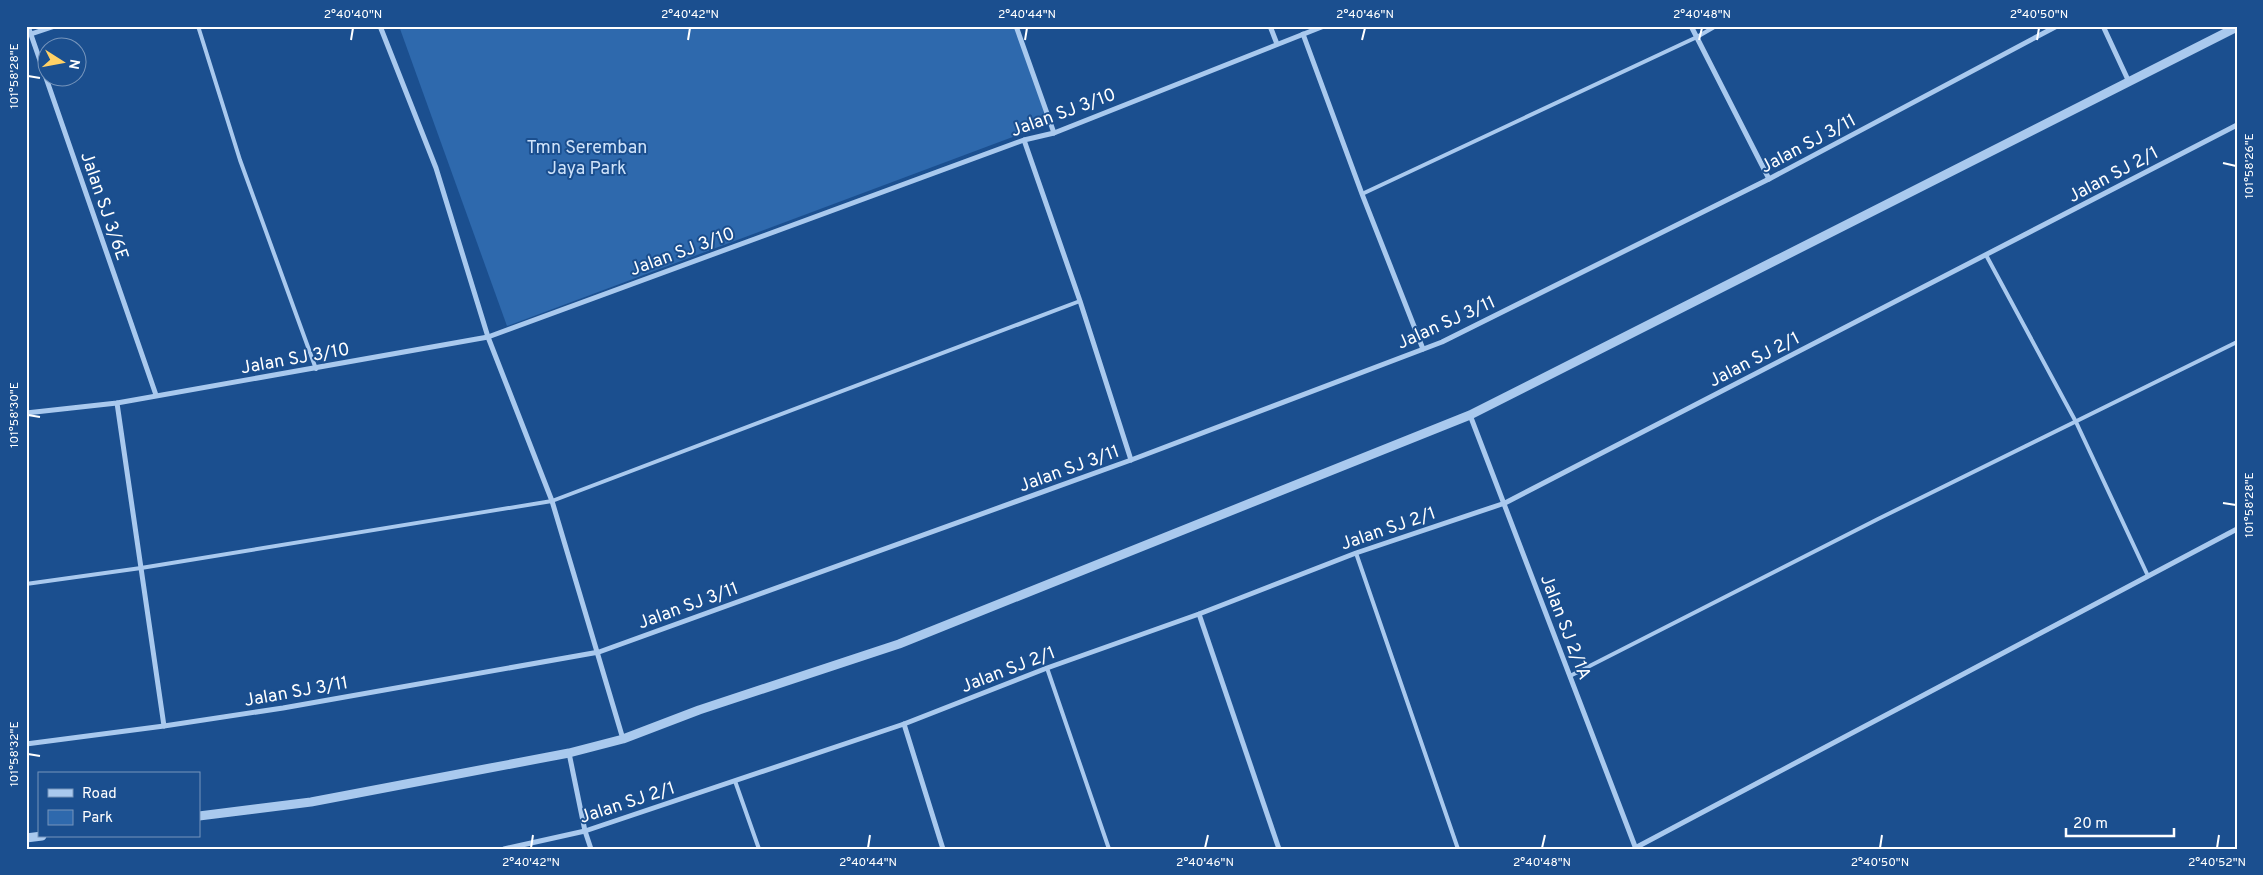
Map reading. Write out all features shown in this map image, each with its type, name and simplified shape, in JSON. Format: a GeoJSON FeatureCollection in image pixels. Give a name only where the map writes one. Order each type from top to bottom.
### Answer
{"type":"FeatureCollection","features":[{"type":"Feature","properties":{"kind":"street","name":"Jalan SJ 3/6E"},"geometry":{"type":"LineString","coordinates":[[28,26],[156,395]]}},
{"type":"Feature","properties":{"kind":"street"},"geometry":{"type":"LineString","coordinates":[[31,34],[54,26]]}},
{"type":"Feature","properties":{"kind":"street"},"geometry":{"type":"LineString","coordinates":[[380,26],[436,168],[488,336],[552,501],[599,652],[623,739]]}},
{"type":"Feature","properties":{"kind":"street"},"geometry":{"type":"LineString","coordinates":[[1016,26],[1054,133]]}},
{"type":"Feature","properties":{"kind":"street"},"geometry":{"type":"LineString","coordinates":[[1270,26],[1277,44]]}},
{"type":"Feature","properties":{"kind":"street","name":"Jalan SJ 3/10"},"geometry":{"type":"LineString","coordinates":[[26,413],[117,403],[316,369],[488,336],[1024,140],[1054,133],[1324,26]]}},
{"type":"Feature","properties":{"kind":"street"},"geometry":{"type":"LineString","coordinates":[[1691,26],[1769,179]]}},
{"type":"Feature","properties":{"kind":"street","name":"Jalan SJ 3/11"},"geometry":{"type":"LineString","coordinates":[[26,744],[283,708],[599,652],[1131,460],[1442,342],[1769,179],[2057,26]]}},
{"type":"Feature","properties":{"kind":"street"},"geometry":{"type":"LineString","coordinates":[[2103,26],[2129,83]]}},
{"type":"Feature","properties":{"kind":"street"},"geometry":{"type":"LineString","coordinates":[[200,816],[310,802],[570,753],[623,739],[699,710],[899,644],[1470,415],[2237,27]]}},
{"type":"Feature","properties":{"kind":"street"},"geometry":{"type":"LineString","coordinates":[[1303,34],[1362,194],[1423,349]]}},
{"type":"Feature","properties":{"kind":"street","name":"Jalan SJ 2/1"},"geometry":{"type":"LineString","coordinates":[[504,849],[585,831],[904,724],[1047,668],[1199,614],[1356,553],[1505,502],[1986,256],[2237,125]]}},
{"type":"Feature","properties":{"kind":"street"},"geometry":{"type":"LineString","coordinates":[[1024,140],[1080,301],[1131,460]]}},
{"type":"Feature","properties":{"kind":"street"},"geometry":{"type":"LineString","coordinates":[[117,403],[164,726]]}},
{"type":"Feature","properties":{"kind":"street","name":"Jalan SJ 2/1A"},"geometry":{"type":"LineString","coordinates":[[1470,415],[1505,502],[1635,848]]}},
{"type":"Feature","properties":{"kind":"street"},"geometry":{"type":"LineString","coordinates":[[1635,848],[2237,529]]}},
{"type":"Feature","properties":{"kind":"street"},"geometry":{"type":"LineString","coordinates":[[1199,614],[1279,849]]}},
{"type":"Feature","properties":{"kind":"street"},"geometry":{"type":"LineString","coordinates":[[904,724],[943,849]]}},
{"type":"Feature","properties":{"kind":"street"},"geometry":{"type":"LineString","coordinates":[[570,753],[585,831],[591,849]]}},
{"type":"Feature","properties":{"kind":"lane"},"geometry":{"type":"LineString","coordinates":[[198,26],[240,160],[316,369]]}},
{"type":"Feature","properties":{"kind":"lane"},"geometry":{"type":"LineString","coordinates":[[1362,194],[1697,37],[1716,26]]}},
{"type":"Feature","properties":{"kind":"lane"},"geometry":{"type":"LineString","coordinates":[[1986,256],[2076,422],[2148,576]]}},
{"type":"Feature","properties":{"kind":"lane"},"geometry":{"type":"LineString","coordinates":[[26,584],[141,568],[552,501],[1080,301]]}},
{"type":"Feature","properties":{"kind":"lane"},"geometry":{"type":"LineString","coordinates":[[1570,676],[1878,519],[2237,342]]}},
{"type":"Feature","properties":{"kind":"lane"},"geometry":{"type":"LineString","coordinates":[[1356,553],[1458,849]]}},
{"type":"Feature","properties":{"kind":"lane"},"geometry":{"type":"LineString","coordinates":[[1047,668],[1110,849]]}},
{"type":"Feature","properties":{"kind":"lane"},"geometry":{"type":"LineString","coordinates":[[735,781],[759,849]]}},
{"type":"Feature","properties":{"kind":"green space","name":"Tmn Seremban Jaya Park"},"geometry":{"type":"Polygon","coordinates":[[[399,26],[1016,26],[1053,122],[507,326],[399,26]]]}}]}
